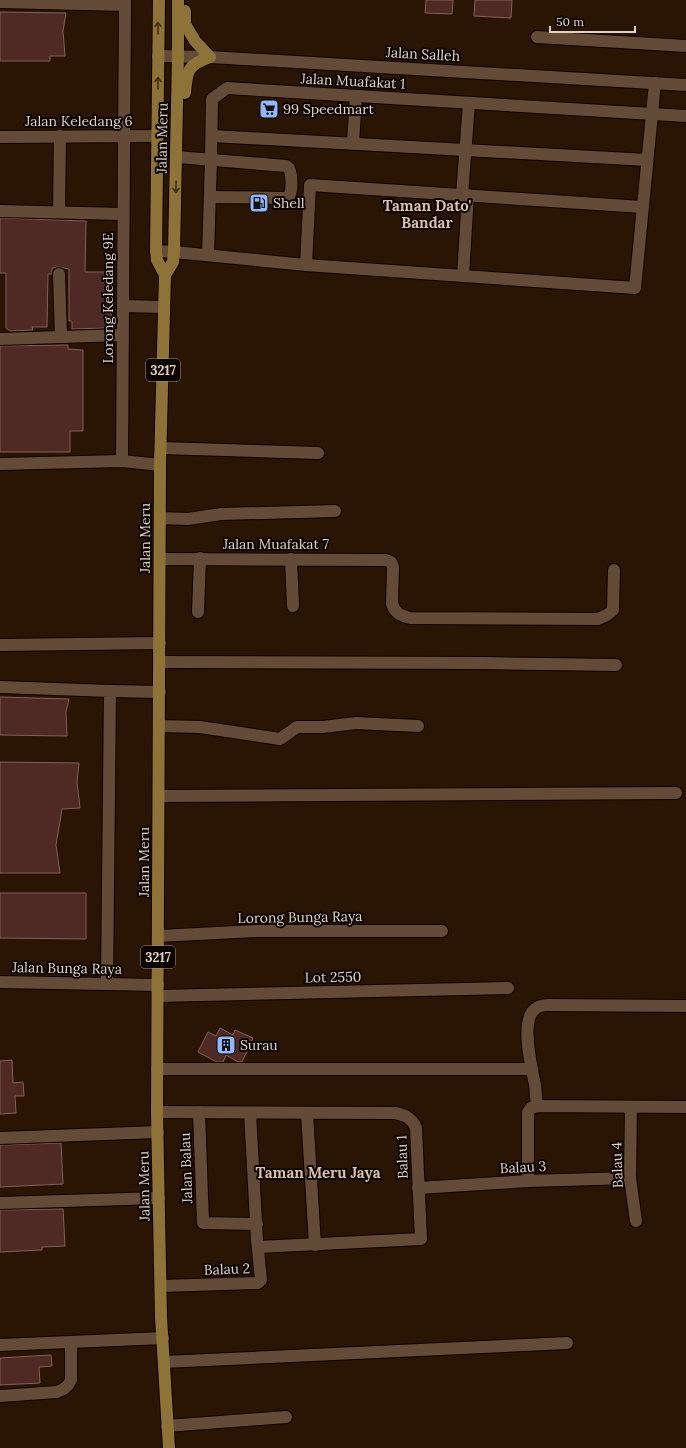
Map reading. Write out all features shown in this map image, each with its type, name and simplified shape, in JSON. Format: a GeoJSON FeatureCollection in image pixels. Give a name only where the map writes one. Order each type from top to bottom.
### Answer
{"type":"FeatureCollection","features":[{"type":"Feature","properties":{"kind":"main road","name":"Jalan Meru"},"geometry":{"type":"LineString","coordinates":[[158,0],[156,251],[157,260],[165,275]]}},
{"type":"Feature","properties":{"kind":"main road","name":"Jalan Meru"},"geometry":{"type":"LineString","coordinates":[[169,1448],[161,1286],[157,1112],[161,559],[160,465],[162,448],[165,275],[173,262],[174,252],[178,0]]}},
{"type":"Feature","properties":{"kind":"main road"},"geometry":{"type":"LineString","coordinates":[[177,134],[183,117],[186,74],[195,62],[210,57],[195,41],[185,24],[185,0]]}},
{"type":"Feature","properties":{"kind":"street"},"geometry":{"type":"LineString","coordinates":[[0,2],[125,2]]}},
{"type":"Feature","properties":{"kind":"street","name":"Lorong Keledang 9E"},"geometry":{"type":"LineString","coordinates":[[122,461],[125,2]]}},
{"type":"Feature","properties":{"kind":"street"},"geometry":{"type":"LineString","coordinates":[[536,37],[686,46]]}},
{"type":"Feature","properties":{"kind":"street","name":"Jalan Salleh"},"geometry":{"type":"LineString","coordinates":[[158,56],[210,57],[686,85]]}},
{"type":"Feature","properties":{"kind":"street"},"geometry":{"type":"LineString","coordinates":[[156,251],[306,265],[635,288],[655,83]]}},
{"type":"Feature","properties":{"kind":"street","name":"Jalan Muafakat 1"},"geometry":{"type":"LineString","coordinates":[[208,255],[212,159],[212,100],[227,88],[686,116]]}},
{"type":"Feature","properties":{"kind":"street"},"geometry":{"type":"LineString","coordinates":[[353,143],[356,96]]}},
{"type":"Feature","properties":{"kind":"street"},"geometry":{"type":"LineString","coordinates":[[463,276],[465,149],[469,103]]}},
{"type":"Feature","properties":{"kind":"street"},"geometry":{"type":"LineString","coordinates":[[59,212],[60,136]]}},
{"type":"Feature","properties":{"kind":"street","name":"Jalan Keledang 6"},"geometry":{"type":"LineString","coordinates":[[0,137],[158,136]]}},
{"type":"Feature","properties":{"kind":"street"},"geometry":{"type":"LineString","coordinates":[[212,136],[647,160]]}},
{"type":"Feature","properties":{"kind":"street"},"geometry":{"type":"LineString","coordinates":[[176,157],[286,166],[291,172],[291,194],[288,198],[210,197]]}},
{"type":"Feature","properties":{"kind":"street"},"geometry":{"type":"LineString","coordinates":[[306,265],[310,185],[642,207]]}},
{"type":"Feature","properties":{"kind":"street"},"geometry":{"type":"LineString","coordinates":[[0,211],[123,214]]}},
{"type":"Feature","properties":{"kind":"street"},"geometry":{"type":"LineString","coordinates":[[59,274],[61,337]]}},
{"type":"Feature","properties":{"kind":"street"},"geometry":{"type":"LineString","coordinates":[[123,306],[164,307]]}},
{"type":"Feature","properties":{"kind":"street"},"geometry":{"type":"LineString","coordinates":[[0,339],[122,335]]}},
{"type":"Feature","properties":{"kind":"street"},"geometry":{"type":"LineString","coordinates":[[162,448],[318,453]]}},
{"type":"Feature","properties":{"kind":"street"},"geometry":{"type":"LineString","coordinates":[[0,464],[122,461],[160,465]]}},
{"type":"Feature","properties":{"kind":"street"},"geometry":{"type":"LineString","coordinates":[[160,518],[188,519],[221,514],[335,512]]}},
{"type":"Feature","properties":{"kind":"street"},"geometry":{"type":"LineString","coordinates":[[198,612],[200,558]]}},
{"type":"Feature","properties":{"kind":"street","name":"Jalan Muafakat 7"},"geometry":{"type":"LineString","coordinates":[[161,559],[386,560],[391,562],[393,567],[393,608],[402,616],[410,618],[598,619],[607,616],[613,610],[614,570]]}},
{"type":"Feature","properties":{"kind":"street"},"geometry":{"type":"LineString","coordinates":[[291,559],[293,606]]}},
{"type":"Feature","properties":{"kind":"street"},"geometry":{"type":"LineString","coordinates":[[0,645],[160,643]]}},
{"type":"Feature","properties":{"kind":"street"},"geometry":{"type":"LineString","coordinates":[[160,662],[616,665]]}},
{"type":"Feature","properties":{"kind":"street"},"geometry":{"type":"LineString","coordinates":[[0,687],[160,692]]}},
{"type":"Feature","properties":{"kind":"street"},"geometry":{"type":"LineString","coordinates":[[107,983],[110,691]]}},
{"type":"Feature","properties":{"kind":"street"},"geometry":{"type":"LineString","coordinates":[[160,726],[200,727],[280,739],[297,727],[324,727],[356,723],[418,726]]}},
{"type":"Feature","properties":{"kind":"street"},"geometry":{"type":"LineString","coordinates":[[159,796],[676,793]]}},
{"type":"Feature","properties":{"kind":"street","name":"Lorong Bunga Raya"},"geometry":{"type":"LineString","coordinates":[[158,936],[256,931],[442,931]]}},
{"type":"Feature","properties":{"kind":"street","name":"Jalan Bunga Raya"},"geometry":{"type":"LineString","coordinates":[[0,982],[107,983],[158,990]]}},
{"type":"Feature","properties":{"kind":"street","name":"Lot 2550"},"geometry":{"type":"LineString","coordinates":[[158,990],[508,988]]}},
{"type":"Feature","properties":{"kind":"street"},"geometry":{"type":"LineString","coordinates":[[536,1106],[532,1068],[528,1049],[530,1017],[534,1009],[542,1005],[686,1006]]}},
{"type":"Feature","properties":{"kind":"street"},"geometry":{"type":"LineString","coordinates":[[157,1069],[532,1068]]}},
{"type":"Feature","properties":{"kind":"street"},"geometry":{"type":"LineString","coordinates":[[528,1181],[528,1112],[530,1108],[536,1106],[686,1107]]}},
{"type":"Feature","properties":{"kind":"street","name":"Balau 4"},"geometry":{"type":"LineString","coordinates":[[631,1107],[630,1178],[636,1222]]}},
{"type":"Feature","properties":{"kind":"street","name":"Balau 1"},"geometry":{"type":"LineString","coordinates":[[157,1112],[395,1113],[404,1115],[413,1121],[416,1128],[421,1240],[258,1247]]}},
{"type":"Feature","properties":{"kind":"street","name":"Jalan Balau"},"geometry":{"type":"LineString","coordinates":[[199,1112],[203,1223],[257,1224]]}},
{"type":"Feature","properties":{"kind":"street"},"geometry":{"type":"LineString","coordinates":[[250,1113],[258,1247]]}},
{"type":"Feature","properties":{"kind":"street"},"geometry":{"type":"LineString","coordinates":[[307,1113],[315,1245]]}},
{"type":"Feature","properties":{"kind":"street"},"geometry":{"type":"LineString","coordinates":[[0,1138],[158,1132]]}},
{"type":"Feature","properties":{"kind":"street","name":"Balau 3"},"geometry":{"type":"LineString","coordinates":[[418,1188],[528,1181],[630,1178]]}},
{"type":"Feature","properties":{"kind":"street"},"geometry":{"type":"LineString","coordinates":[[0,1203],[159,1198]]}},
{"type":"Feature","properties":{"kind":"street","name":"Balau 2"},"geometry":{"type":"LineString","coordinates":[[161,1286],[258,1283],[261,1280],[258,1247]]}},
{"type":"Feature","properties":{"kind":"street"},"geometry":{"type":"LineString","coordinates":[[0,1345],[163,1338]]}},
{"type":"Feature","properties":{"kind":"street"},"geometry":{"type":"LineString","coordinates":[[0,1396],[57,1392],[64,1390],[69,1386],[71,1380],[71,1342]]}},
{"type":"Feature","properties":{"kind":"street"},"geometry":{"type":"LineString","coordinates":[[164,1362],[567,1343]]}},
{"type":"Feature","properties":{"kind":"street"},"geometry":{"type":"LineString","coordinates":[[167,1426],[286,1417]]}},
{"type":"Feature","properties":{"kind":"building"},"geometry":{"type":"Polygon","coordinates":[[[426,0],[453,0],[452,14],[425,13],[426,0]]]}},
{"type":"Feature","properties":{"kind":"building"},"geometry":{"type":"Polygon","coordinates":[[[475,0],[512,0],[511,18],[474,16],[475,0]]]}},
{"type":"Feature","properties":{"kind":"building"},"geometry":{"type":"Polygon","coordinates":[[[0,12],[66,13],[63,31],[65,56],[50,56],[50,61],[0,61],[0,12]]]}},
{"type":"Feature","properties":{"kind":"building"},"geometry":{"type":"Polygon","coordinates":[[[0,218],[86,221],[85,272],[112,272],[111,324],[106,328],[72,329],[72,321],[69,321],[69,269],[59,267],[52,268],[52,274],[48,274],[47,327],[32,327],[33,330],[10,331],[6,328],[6,273],[0,273],[0,218]]]}},
{"type":"Feature","properties":{"kind":"building"},"geometry":{"type":"Polygon","coordinates":[[[68,345],[68,349],[83,350],[83,431],[70,431],[70,452],[0,452],[0,346],[68,345]]]}},
{"type":"Feature","properties":{"kind":"building"},"geometry":{"type":"Polygon","coordinates":[[[0,697],[69,699],[66,712],[67,736],[0,735],[0,697]]]}},
{"type":"Feature","properties":{"kind":"building"},"geometry":{"type":"Polygon","coordinates":[[[0,762],[79,763],[77,782],[80,808],[62,809],[56,845],[60,873],[0,873],[0,762]]]}},
{"type":"Feature","properties":{"kind":"building"},"geometry":{"type":"Polygon","coordinates":[[[0,893],[86,893],[86,939],[0,938],[0,893]]]}},
{"type":"Feature","properties":{"kind":"building","name":"Surau"},"geometry":{"type":"Polygon","coordinates":[[[220,1028],[233,1035],[235,1030],[253,1038],[242,1062],[238,1062],[226,1055],[223,1062],[217,1062],[198,1052],[208,1032],[216,1036],[220,1028]]]}},
{"type":"Feature","properties":{"kind":"building"},"geometry":{"type":"Polygon","coordinates":[[[12,1060],[13,1083],[23,1082],[24,1096],[15,1096],[16,1113],[0,1114],[0,1061],[12,1060]]]}},
{"type":"Feature","properties":{"kind":"building"},"geometry":{"type":"Polygon","coordinates":[[[61,1143],[63,1184],[0,1187],[0,1145],[61,1143]]]}},
{"type":"Feature","properties":{"kind":"building"},"geometry":{"type":"Polygon","coordinates":[[[63,1209],[65,1246],[42,1247],[42,1250],[0,1252],[0,1210],[63,1209]]]}},
{"type":"Feature","properties":{"kind":"building"},"geometry":{"type":"Polygon","coordinates":[[[51,1355],[52,1366],[39,1367],[40,1383],[0,1385],[0,1358],[51,1355]]]}},
{"type":"Feature","properties":{"kind":"place","name":"99 Speedmart"},"geometry":{"type":"Point","coordinates":[269,109]}},
{"type":"Feature","properties":{"kind":"place","name":"Shell"},"geometry":{"type":"Point","coordinates":[259,203]}},
{"type":"Feature","properties":{"kind":"place","name":"Surau"},"geometry":{"type":"Point","coordinates":[226,1045]}},
{"type":"Feature","properties":{"kind":"district","name":"Taman Dato' Bandar"},"geometry":{"type":"Point","coordinates":[427,214]}},
{"type":"Feature","properties":{"kind":"district","name":"Taman Meru Jaya"},"geometry":{"type":"Point","coordinates":[318,1173]}}]}
